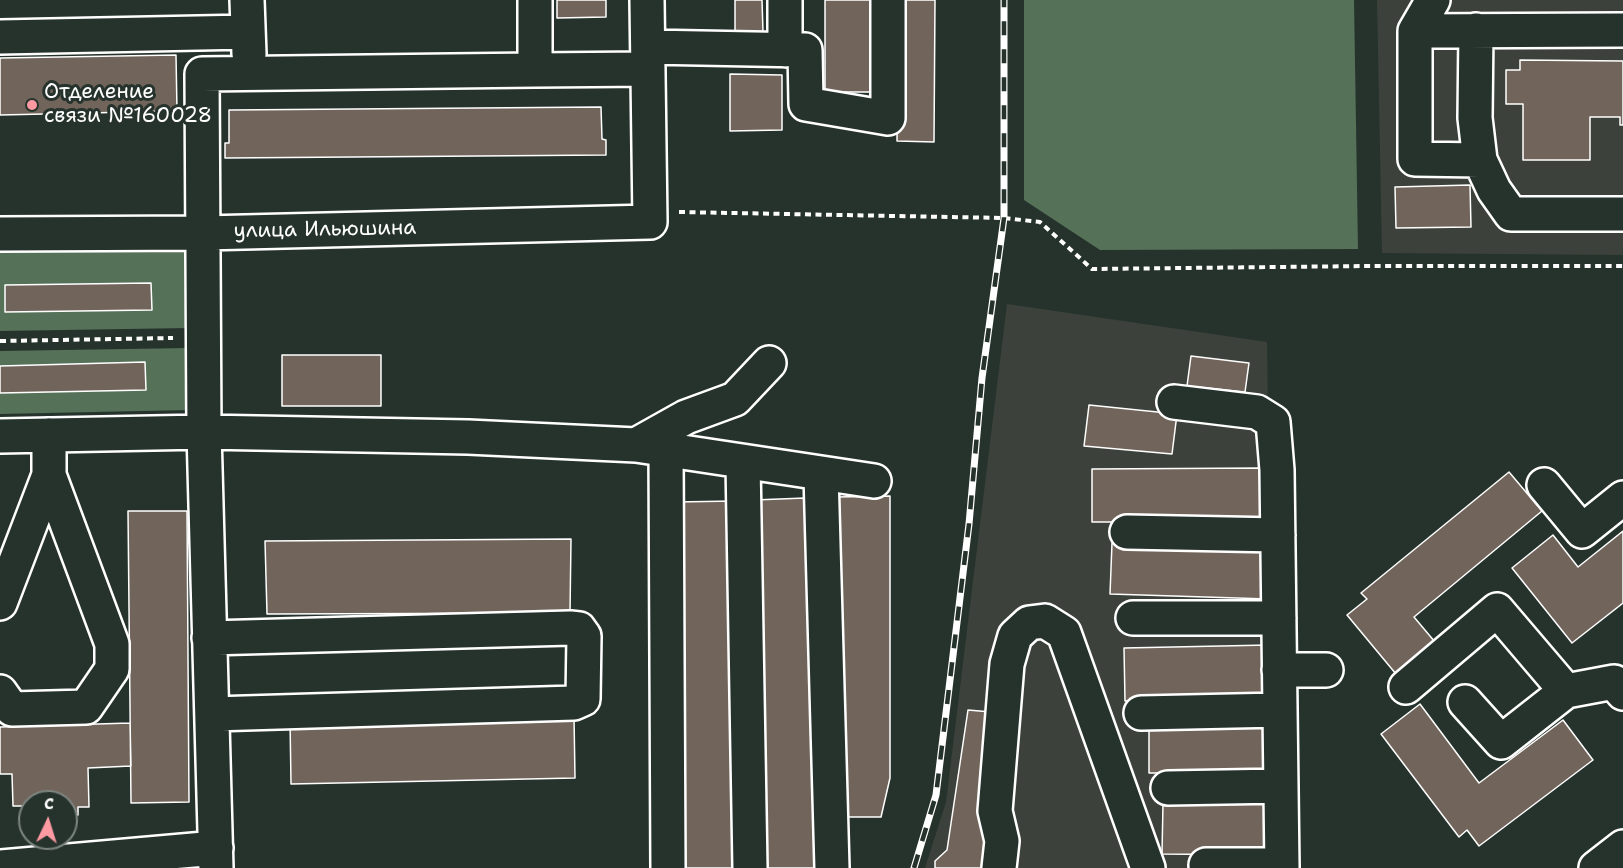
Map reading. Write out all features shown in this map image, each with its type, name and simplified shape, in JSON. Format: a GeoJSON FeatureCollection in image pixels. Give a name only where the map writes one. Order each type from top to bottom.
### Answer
{"type":"FeatureCollection","features":[{"type":"Feature","properties":{"kind":"street"},"geometry":{"type":"LineString","coordinates":[[247,0],[250,73]]}},
{"type":"Feature","properties":{"kind":"street"},"geometry":{"type":"LineString","coordinates":[[535,0],[535,70]]}},
{"type":"Feature","properties":{"kind":"street"},"geometry":{"type":"LineString","coordinates":[[647,0],[650,222]]}},
{"type":"Feature","properties":{"kind":"street"},"geometry":{"type":"LineString","coordinates":[[785,0],[785,50]]}},
{"type":"Feature","properties":{"kind":"street"},"geometry":{"type":"LineString","coordinates":[[202,74],[535,70],[648,58],[805,50],[806,105],[888,118],[888,0]]}},
{"type":"Feature","properties":{"kind":"street"},"geometry":{"type":"LineString","coordinates":[[1433,0],[1415,31],[1414,159],[1479,160]]}},
{"type":"Feature","properties":{"kind":"street"},"geometry":{"type":"LineString","coordinates":[[1476,30],[1476,118],[1479,160],[1494,190],[1511,214],[1623,214]]}},
{"type":"Feature","properties":{"kind":"street"},"geometry":{"type":"LineString","coordinates":[[1415,31],[1623,30]]}},
{"type":"Feature","properties":{"kind":"street"},"geometry":{"type":"LineString","coordinates":[[0,37],[248,32]]}},
{"type":"Feature","properties":{"kind":"street"},"geometry":{"type":"LineString","coordinates":[[0,867],[216,858],[204,432],[202,33]]}},
{"type":"Feature","properties":{"kind":"street","name":"улица Ильюшина"},"geometry":{"type":"LineString","coordinates":[[0,234],[204,233],[650,222]]}},
{"type":"Feature","properties":{"kind":"street"},"geometry":{"type":"LineString","coordinates":[[651,448],[686,417],[735,399],[769,363]]}},
{"type":"Feature","properties":{"kind":"street"},"geometry":{"type":"LineString","coordinates":[[1174,402],[1257,412],[1273,422],[1277,470],[1282,866],[1206,865]]}},
{"type":"Feature","properties":{"kind":"street"},"geometry":{"type":"LineString","coordinates":[[0,436],[204,432],[468,438],[651,448],[874,481]]}},
{"type":"Feature","properties":{"kind":"street"},"geometry":{"type":"LineString","coordinates":[[0,692],[12,709],[86,707],[112,669],[112,644],[49,475],[49,435]]}},
{"type":"Feature","properties":{"kind":"street"},"geometry":{"type":"LineString","coordinates":[[651,448],[668,868]]}},
{"type":"Feature","properties":{"kind":"street"},"geometry":{"type":"LineString","coordinates":[[743,462],[750,868]]}},
{"type":"Feature","properties":{"kind":"street"},"geometry":{"type":"LineString","coordinates":[[821,474],[832,868]]}},
{"type":"Feature","properties":{"kind":"street"},"geometry":{"type":"LineString","coordinates":[[0,603],[49,475]]}},
{"type":"Feature","properties":{"kind":"street"},"geometry":{"type":"LineString","coordinates":[[1544,485],[1582,531],[1623,498]]}},
{"type":"Feature","properties":{"kind":"street"},"geometry":{"type":"LineString","coordinates":[[1127,532],[1278,535]]}},
{"type":"Feature","properties":{"kind":"street"},"geometry":{"type":"LineString","coordinates":[[1406,687],[1497,610],[1566,692]]}},
{"type":"Feature","properties":{"kind":"street"},"geometry":{"type":"LineString","coordinates":[[1132,618],[1279,618]]}},
{"type":"Feature","properties":{"kind":"street"},"geometry":{"type":"LineString","coordinates":[[999,868],[1002,841],[995,811],[1008,664],[1015,636],[1029,623],[1046,621],[1064,633],[1148,868]]}},
{"type":"Feature","properties":{"kind":"street"},"geometry":{"type":"LineString","coordinates":[[209,638],[570,628],[579,629],[584,636],[585,690],[583,699],[574,703],[213,714]]}},
{"type":"Feature","properties":{"kind":"street"},"geometry":{"type":"LineString","coordinates":[[1279,670],[1326,670]]}},
{"type":"Feature","properties":{"kind":"street"},"geometry":{"type":"LineString","coordinates":[[1465,702],[1502,742],[1566,692],[1614,682],[1623,693]]}},
{"type":"Feature","properties":{"kind":"street"},"geometry":{"type":"LineString","coordinates":[[1141,713],[1280,710]]}},
{"type":"Feature","properties":{"kind":"street"},"geometry":{"type":"LineString","coordinates":[[1168,788],[1281,786]]}},
{"type":"Feature","properties":{"kind":"street"},"geometry":{"type":"LineString","coordinates":[[1596,868],[1623,847]]}},
{"type":"Feature","properties":{"kind":"path"},"geometry":{"type":"LineString","coordinates":[[650,222],[675,212],[1004,218],[1040,222],[1092,269],[1623,266]]}},
{"type":"Feature","properties":{"kind":"path"},"geometry":{"type":"LineString","coordinates":[[0,341],[205,338]]}},
{"type":"Feature","properties":{"kind":"shaded area"},"geometry":{"type":"Polygon","coordinates":[[[1377,0],[1623,0],[1623,255],[1382,253],[1377,0]]]}},
{"type":"Feature","properties":{"kind":"shaded area"},"geometry":{"type":"Polygon","coordinates":[[[1007,304],[1267,342],[1274,868],[925,868],[946,802],[1007,304]]]}},
{"type":"Feature","properties":{"kind":"green space"},"geometry":{"type":"Polygon","coordinates":[[[1024,0],[1354,0],[1358,249],[1100,250],[1024,200],[1024,0]]]}},
{"type":"Feature","properties":{"kind":"green space"},"geometry":{"type":"Polygon","coordinates":[[[188,247],[189,328],[0,331],[0,250],[188,247]]]}},
{"type":"Feature","properties":{"kind":"green space"},"geometry":{"type":"Polygon","coordinates":[[[189,348],[189,410],[0,414],[0,351],[189,348]]]}},
{"type":"Feature","properties":{"kind":"building"},"geometry":{"type":"Polygon","coordinates":[[[557,0],[606,0],[606,17],[557,18],[557,0]]]}},
{"type":"Feature","properties":{"kind":"building"},"geometry":{"type":"Polygon","coordinates":[[[735,0],[762,0],[763,32],[735,32],[735,0]]]}},
{"type":"Feature","properties":{"kind":"building"},"geometry":{"type":"Polygon","coordinates":[[[825,0],[880,0],[881,92],[825,92],[825,0]]]}},
{"type":"Feature","properties":{"kind":"building"},"geometry":{"type":"Polygon","coordinates":[[[898,0],[935,0],[934,142],[897,141],[898,0]]]}},
{"type":"Feature","properties":{"kind":"building"},"geometry":{"type":"Polygon","coordinates":[[[176,55],[177,111],[0,115],[0,58],[176,55]]]}},
{"type":"Feature","properties":{"kind":"building"},"geometry":{"type":"Polygon","coordinates":[[[1520,60],[1623,61],[1623,125],[1620,125],[1620,117],[1590,117],[1590,160],[1523,160],[1523,104],[1506,104],[1506,70],[1520,70],[1520,60]]]}},
{"type":"Feature","properties":{"kind":"building"},"geometry":{"type":"Polygon","coordinates":[[[730,74],[782,75],[782,130],[730,131],[730,74]]]}},
{"type":"Feature","properties":{"kind":"building"},"geometry":{"type":"Polygon","coordinates":[[[601,107],[602,139],[606,140],[606,155],[225,158],[225,143],[229,143],[229,110],[601,107]]]}},
{"type":"Feature","properties":{"kind":"building"},"geometry":{"type":"Polygon","coordinates":[[[1470,185],[1471,227],[1396,228],[1395,187],[1470,185]]]}},
{"type":"Feature","properties":{"kind":"building"},"geometry":{"type":"Polygon","coordinates":[[[151,283],[152,310],[5,312],[5,285],[151,283]]]}},
{"type":"Feature","properties":{"kind":"building"},"geometry":{"type":"Polygon","coordinates":[[[282,355],[381,355],[381,406],[282,406],[282,355]]]}},
{"type":"Feature","properties":{"kind":"building"},"geometry":{"type":"Polygon","coordinates":[[[1191,356],[1249,363],[1245,392],[1187,386],[1191,356]]]}},
{"type":"Feature","properties":{"kind":"building"},"geometry":{"type":"Polygon","coordinates":[[[145,362],[146,390],[0,393],[0,366],[145,362]]]}},
{"type":"Feature","properties":{"kind":"building"},"geometry":{"type":"Polygon","coordinates":[[[1089,405],[1177,414],[1172,454],[1084,446],[1089,405]]]}},
{"type":"Feature","properties":{"kind":"building"},"geometry":{"type":"Polygon","coordinates":[[[1262,468],[1262,522],[1092,522],[1092,469],[1262,468]]]}},
{"type":"Feature","properties":{"kind":"building"},"geometry":{"type":"Polygon","coordinates":[[[1509,472],[1542,511],[1414,617],[1435,642],[1396,674],[1347,615],[1367,599],[1361,593],[1509,472]]]}},
{"type":"Feature","properties":{"kind":"building"},"geometry":{"type":"Polygon","coordinates":[[[890,496],[890,778],[881,817],[843,817],[836,497],[890,496]]]}},
{"type":"Feature","properties":{"kind":"building"},"geometry":{"type":"Polygon","coordinates":[[[805,498],[815,868],[764,868],[754,500],[805,498]]]}},
{"type":"Feature","properties":{"kind":"building"},"geometry":{"type":"Polygon","coordinates":[[[735,501],[738,868],[679,868],[675,502],[735,501]]]}},
{"type":"Feature","properties":{"kind":"building"},"geometry":{"type":"Polygon","coordinates":[[[128,511],[187,511],[189,802],[131,803],[128,511]]]}},
{"type":"Feature","properties":{"kind":"building"},"geometry":{"type":"Polygon","coordinates":[[[1623,531],[1623,603],[1572,643],[1512,568],[1553,535],[1578,567],[1623,531]]]}},
{"type":"Feature","properties":{"kind":"building"},"geometry":{"type":"Polygon","coordinates":[[[571,539],[570,613],[267,614],[265,541],[571,539]]]}},
{"type":"Feature","properties":{"kind":"building"},"geometry":{"type":"Polygon","coordinates":[[[1112,543],[1269,548],[1268,599],[1110,594],[1112,543]]]}},
{"type":"Feature","properties":{"kind":"building"},"geometry":{"type":"Polygon","coordinates":[[[1269,645],[1270,698],[1125,701],[1124,648],[1269,645]]]}},
{"type":"Feature","properties":{"kind":"building"},"geometry":{"type":"Polygon","coordinates":[[[1420,704],[1479,783],[1563,720],[1593,760],[1479,846],[1467,830],[1459,837],[1381,734],[1420,704]]]}},
{"type":"Feature","properties":{"kind":"building"},"geometry":{"type":"Polygon","coordinates":[[[968,710],[991,712],[987,868],[935,868],[935,861],[947,850],[968,710]]]}},
{"type":"Feature","properties":{"kind":"building"},"geometry":{"type":"Polygon","coordinates":[[[574,716],[575,778],[291,784],[290,720],[574,716]]]}},
{"type":"Feature","properties":{"kind":"building"},"geometry":{"type":"Polygon","coordinates":[[[130,723],[131,766],[88,768],[89,807],[78,807],[78,790],[18,790],[18,806],[13,806],[12,774],[0,774],[0,727],[130,723]]]}},
{"type":"Feature","properties":{"kind":"building"},"geometry":{"type":"Polygon","coordinates":[[[1149,725],[1269,726],[1269,773],[1149,773],[1149,725]]]}},
{"type":"Feature","properties":{"kind":"building"},"geometry":{"type":"Polygon","coordinates":[[[1163,803],[1267,804],[1267,855],[1162,854],[1163,803]]]}},
{"type":"Feature","properties":{"kind":"railway"},"geometry":{"type":"LineString","coordinates":[[914,868],[936,795],[969,524],[982,378],[1004,218],[1004,0]]}},
{"type":"Feature","properties":{"kind":"place","name":"Отделение связи №160028"},"geometry":{"type":"Point","coordinates":[32,105]}}]}
